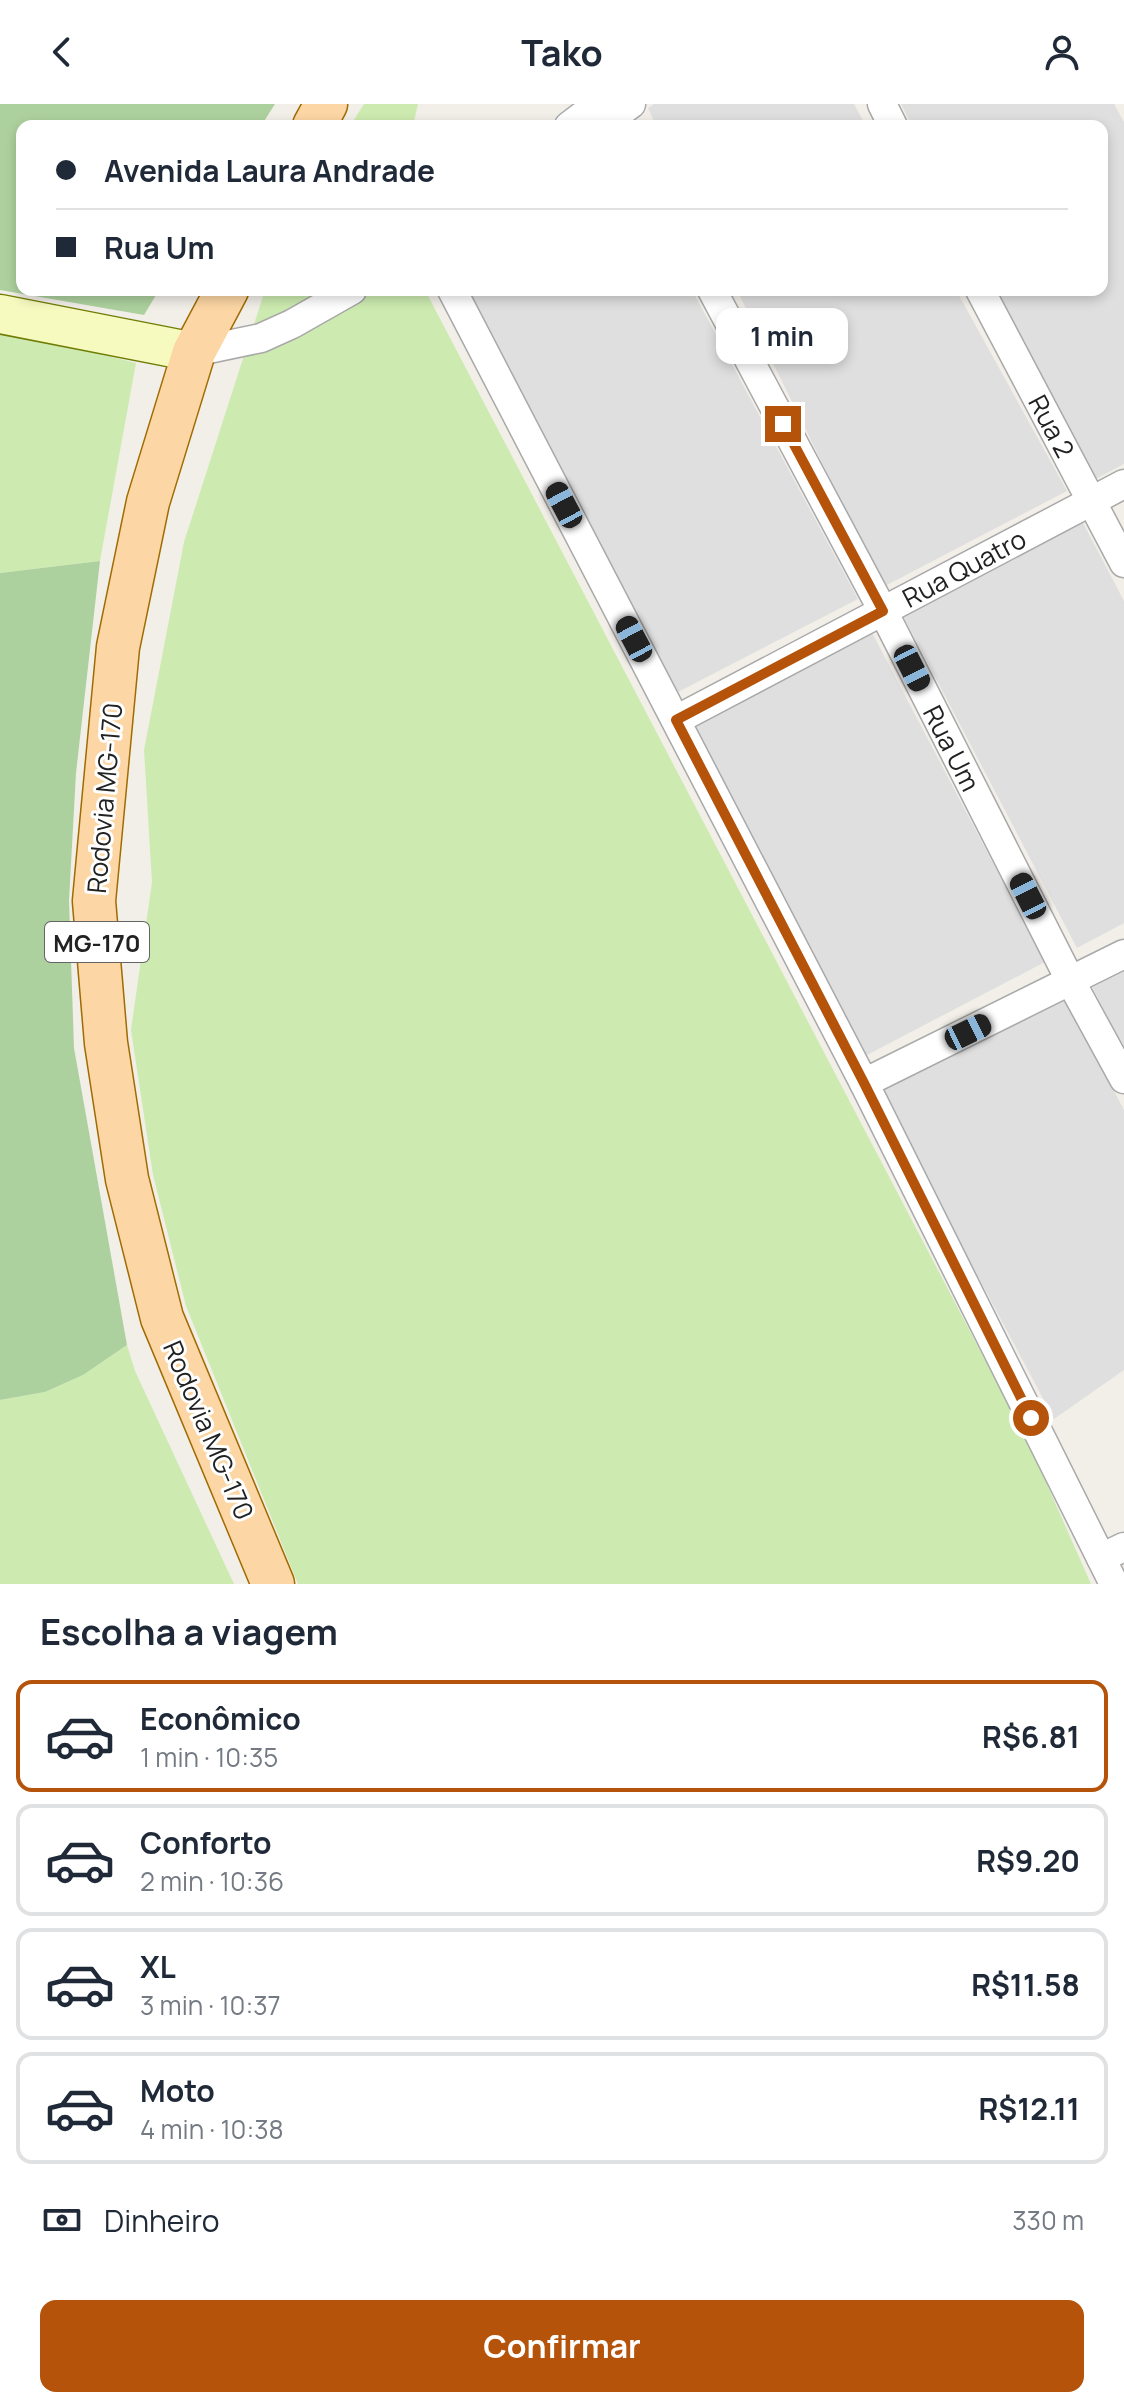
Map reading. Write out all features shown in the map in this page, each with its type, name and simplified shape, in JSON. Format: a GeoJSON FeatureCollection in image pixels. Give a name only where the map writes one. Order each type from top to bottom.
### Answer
{"type":"FeatureCollection","features":[{"type":"Feature","properties":{"kind":"main road","name":"Rodovia MG-170"},"geometry":{"type":"LineString","coordinates":[[224,296],[194,352],[148,502],[118,647],[94,901],[106,1043],[127,1179],[162,1318],[273,1584]]}},
{"type":"Feature","properties":{"kind":"street"},"geometry":{"type":"LineString","coordinates":[[590,120],[614,113]]}},
{"type":"Feature","properties":{"kind":"street"},"geometry":{"type":"LineString","coordinates":[[0,314],[194,352],[261,338],[341,296]]}},
{"type":"Feature","properties":{"kind":"street"},"geometry":{"type":"LineString","coordinates":[[455,296],[864,1083],[1113,1553],[1114,1584]]}},
{"type":"Feature","properties":{"kind":"street","name":"Rua Um"},"geometry":{"type":"LineString","coordinates":[[715,296],[883,611],[1071,982],[1124,1079]]}},
{"type":"Feature","properties":{"kind":"street","name":"Rua 2"},"geometry":{"type":"LineString","coordinates":[[983,296],[1124,563]]}},
{"type":"Feature","properties":{"kind":"street","name":"Rua Quatro"},"geometry":{"type":"LineString","coordinates":[[676,720],[1124,484]]}},
{"type":"Feature","properties":{"kind":"street"},"geometry":{"type":"LineString","coordinates":[[864,1083],[1124,954]]}},
{"type":"Feature","properties":{"kind":"shaded area"},"geometry":{"type":"Polygon","coordinates":[[[654,104],[854,104],[863,120],[653,120],[648,108],[654,104]]]}},
{"type":"Feature","properties":{"kind":"shaded area"},"geometry":{"type":"Polygon","coordinates":[[[901,104],[1114,104],[1124,122],[1124,464],[1090,482],[997,296],[1108,296],[1108,120],[909,120],[901,104]]]}},
{"type":"Feature","properties":{"kind":"shaded area"},"geometry":{"type":"Polygon","coordinates":[[[468,296],[695,296],[858,599],[678,692],[468,296]]]}},
{"type":"Feature","properties":{"kind":"shaded area"},"geometry":{"type":"Polygon","coordinates":[[[740,296],[959,296],[1067,491],[883,587],[740,296]]]}},
{"type":"Feature","properties":{"kind":"shaded area"},"geometry":{"type":"Polygon","coordinates":[[[1081,519],[1124,601],[1124,923],[1077,948],[901,612],[1081,519]]]}},
{"type":"Feature","properties":{"kind":"shaded area"},"geometry":{"type":"Polygon","coordinates":[[[869,627],[1045,962],[865,1056],[689,721],[869,627]]]}},
{"type":"Feature","properties":{"kind":"shaded area"},"geometry":{"type":"Polygon","coordinates":[[[1124,960],[1124,1049],[1088,979],[1124,960]]]}},
{"type":"Feature","properties":{"kind":"shaded area"},"geometry":{"type":"Polygon","coordinates":[[[1063,994],[1124,1110],[1124,1370],[1054,1419],[877,1087],[1063,994]]]}},
{"type":"Feature","properties":{"kind":"green space"},"geometry":{"type":"Polygon","coordinates":[[[0,104],[275,104],[265,120],[16,120],[16,293],[0,290],[0,104]]]}},
{"type":"Feature","properties":{"kind":"green space"},"geometry":{"type":"Polygon","coordinates":[[[364,104],[418,104],[414,120],[354,120],[364,104]]]}},
{"type":"Feature","properties":{"kind":"green space"},"geometry":{"type":"Polygon","coordinates":[[[35,296],[155,296],[144,315],[35,296]]]}},
{"type":"Feature","properties":{"kind":"green space"},"geometry":{"type":"Polygon","coordinates":[[[263,296],[428,296],[1029,1444],[1091,1584],[298,1584],[186,1306],[153,1175],[131,1030],[152,882],[144,750],[184,542],[263,296]]]}},
{"type":"Feature","properties":{"kind":"green space"},"geometry":{"type":"Polygon","coordinates":[[[0,329],[136,363],[100,561],[0,573],[0,329]]]}},
{"type":"Feature","properties":{"kind":"green space"},"geometry":{"type":"Polygon","coordinates":[[[100,561],[76,773],[69,900],[74,1048],[127,1345],[83,1375],[45,1392],[0,1400],[0,573],[100,561]]]}},
{"type":"Feature","properties":{"kind":"green space"},"geometry":{"type":"Polygon","coordinates":[[[127,1345],[135,1371],[234,1584],[0,1584],[0,1400],[45,1392],[83,1375],[127,1345]]]}},
{"type":"Feature","properties":{"kind":"route"},"geometry":{"type":"LineString","coordinates":[[783,424],[883,611],[676,720],[864,1083],[1031,1418]]}}]}
